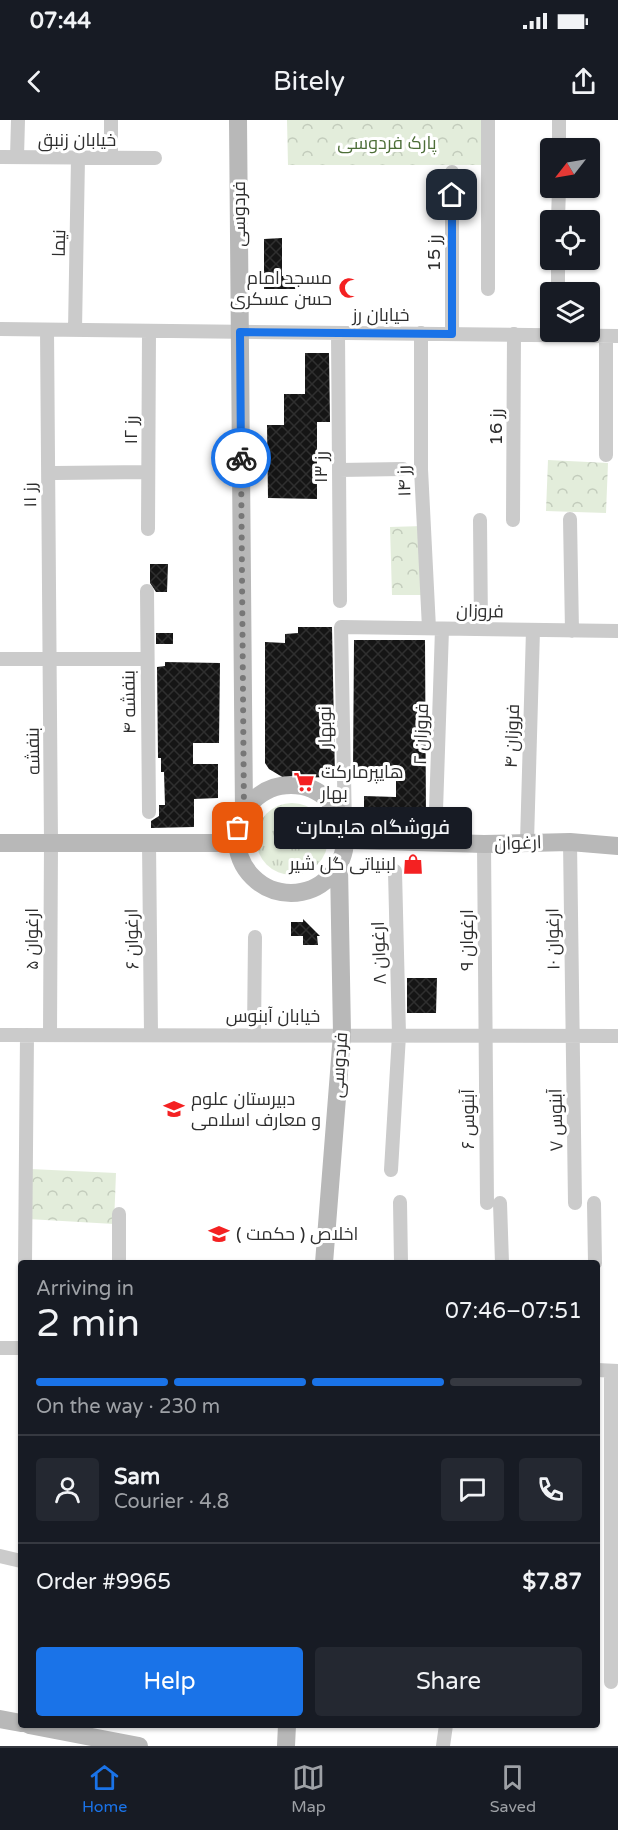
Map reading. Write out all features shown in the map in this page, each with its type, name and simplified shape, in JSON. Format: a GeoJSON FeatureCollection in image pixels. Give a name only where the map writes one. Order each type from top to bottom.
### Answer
{"type":"FeatureCollection","features":[{"type":"Feature","properties":{"kind":"main road","name":"فردوسی"},"geometry":{"type":"LineString","coordinates":[[238,120],[244,813]]}},
{"type":"Feature","properties":{"kind":"main road"},"geometry":{"type":"LineString","coordinates":[[282,785],[299,785],[315,790],[328,799],[339,812],[345,834],[339,866],[317,887],[303,892],[280,892],[259,883],[248,872],[237,843],[238,828],[253,800],[267,790],[282,785]]}},
{"type":"Feature","properties":{"kind":"main road","name":"ارغوان"},"geometry":{"type":"LineString","coordinates":[[345,834],[484,844],[570,842],[618,846]]}},
{"type":"Feature","properties":{"kind":"main road"},"geometry":{"type":"LineString","coordinates":[[0,843],[237,843]]}},
{"type":"Feature","properties":{"kind":"main road","name":"فردوسی"},"geometry":{"type":"LineString","coordinates":[[324,1260],[342,1034],[339,866]]}},
{"type":"Feature","properties":{"kind":"main road"},"geometry":{"type":"LineString","coordinates":[[0,1719],[18,1723]]}},
{"type":"Feature","properties":{"kind":"main road"},"geometry":{"type":"LineString","coordinates":[[45,1728],[139,1746]]}},
{"type":"Feature","properties":{"kind":"main road"},"geometry":{"type":"LineString","coordinates":[[286,1746],[287,1728]]}},
{"type":"Feature","properties":{"kind":"street"},"geometry":{"type":"LineString","coordinates":[[18,120],[18,158]]}},
{"type":"Feature","properties":{"kind":"street"},"geometry":{"type":"LineString","coordinates":[[111,120],[111,158]]}},
{"type":"Feature","properties":{"kind":"street"},"geometry":{"type":"LineString","coordinates":[[488,120],[488,289]]}},
{"type":"Feature","properties":{"kind":"street"},"geometry":{"type":"LineString","coordinates":[[559,120],[559,138]]}},
{"type":"Feature","properties":{"kind":"street","name":"خیابان زنبق"},"geometry":{"type":"LineString","coordinates":[[0,158],[155,158]]}},
{"type":"Feature","properties":{"kind":"street","name":"نیما"},"geometry":{"type":"LineString","coordinates":[[75,330],[78,158]]}},
{"type":"Feature","properties":{"kind":"street","name":"رز 15"},"geometry":{"type":"LineString","coordinates":[[452,172],[452,334]]}},
{"type":"Feature","properties":{"kind":"street","name":"خیابان رز"},"geometry":{"type":"LineString","coordinates":[[0,329],[540,333]]}},
{"type":"Feature","properties":{"kind":"street","name":"رز ۱۱"},"geometry":{"type":"LineString","coordinates":[[47,330],[50,659]]}},
{"type":"Feature","properties":{"kind":"street","name":"رز ۱۲"},"geometry":{"type":"LineString","coordinates":[[148,529],[149,331]]}},
{"type":"Feature","properties":{"kind":"street","name":"رز ۱۳"},"geometry":{"type":"LineString","coordinates":[[338,333],[340,601]]}},
{"type":"Feature","properties":{"kind":"street","name":"رز ۱۴"},"geometry":{"type":"LineString","coordinates":[[421,333],[421,469],[435,629]]}},
{"type":"Feature","properties":{"kind":"street","name":"رز 16"},"geometry":{"type":"LineString","coordinates":[[513,520],[514,334]]}},
{"type":"Feature","properties":{"kind":"street"},"geometry":{"type":"LineString","coordinates":[[606,455],[612,336]]}},
{"type":"Feature","properties":{"kind":"street"},"geometry":{"type":"LineString","coordinates":[[339,470],[403,469]]}},
{"type":"Feature","properties":{"kind":"street"},"geometry":{"type":"LineString","coordinates":[[55,473],[148,472]]}},
{"type":"Feature","properties":{"kind":"street"},"geometry":{"type":"LineString","coordinates":[[570,519],[572,631]]}},
{"type":"Feature","properties":{"kind":"street"},"geometry":{"type":"LineString","coordinates":[[480,520],[481,629]]}},
{"type":"Feature","properties":{"kind":"street","name":"بنفشه ۴"},"geometry":{"type":"LineString","coordinates":[[147,591],[149,812]]}},
{"type":"Feature","properties":{"kind":"street","name":"فروزان"},"geometry":{"type":"LineString","coordinates":[[341,627],[618,632]]}},
{"type":"Feature","properties":{"kind":"street","name":"نوبهار"},"geometry":{"type":"LineString","coordinates":[[341,627],[345,834]]}},
{"type":"Feature","properties":{"kind":"street","name":"فروزان ۲"},"geometry":{"type":"LineString","coordinates":[[435,629],[435,841]]}},
{"type":"Feature","properties":{"kind":"street","name":"فروزان ۴"},"geometry":{"type":"LineString","coordinates":[[527,842],[533,630]]}},
{"type":"Feature","properties":{"kind":"street"},"geometry":{"type":"LineString","coordinates":[[0,659],[147,659]]}},
{"type":"Feature","properties":{"kind":"street","name":"بنفشه"},"geometry":{"type":"LineString","coordinates":[[50,659],[51,843]]}},
{"type":"Feature","properties":{"kind":"street","name":"ارغوان ۱۰"},"geometry":{"type":"LineString","coordinates":[[570,842],[573,1036]]}},
{"type":"Feature","properties":{"kind":"street","name":"ارغوان ۵"},"geometry":{"type":"LineString","coordinates":[[50,1035],[51,843]]}},
{"type":"Feature","properties":{"kind":"street","name":"ارغوان ۶"},"geometry":{"type":"LineString","coordinates":[[149,843],[151,1034]]}},
{"type":"Feature","properties":{"kind":"street","name":"ارغوان ۹"},"geometry":{"type":"LineString","coordinates":[[484,844],[485,1035]]}},
{"type":"Feature","properties":{"kind":"street","name":"ارغوان ۸"},"geometry":{"type":"LineString","coordinates":[[391,1170],[399,1035],[395,871]]}},
{"type":"Feature","properties":{"kind":"street"},"geometry":{"type":"LineString","coordinates":[[254,1034],[255,937]]}},
{"type":"Feature","properties":{"kind":"street","name":"خیابان آبنوس"},"geometry":{"type":"LineString","coordinates":[[0,1035],[618,1036]]}},
{"type":"Feature","properties":{"kind":"street"},"geometry":{"type":"LineString","coordinates":[[25,1260],[27,1035]]}},
{"type":"Feature","properties":{"kind":"street","name":"آبنوس ۶"},"geometry":{"type":"LineString","coordinates":[[485,1035],[494,1203],[502,1260]]}},
{"type":"Feature","properties":{"kind":"street","name":"آبنوس ۷"},"geometry":{"type":"LineString","coordinates":[[573,1036],[575,1203]]}},
{"type":"Feature","properties":{"kind":"street"},"geometry":{"type":"LineString","coordinates":[[400,1202],[401,1260]]}},
{"type":"Feature","properties":{"kind":"street"},"geometry":{"type":"LineString","coordinates":[[594,1203],[595,1260]]}},
{"type":"Feature","properties":{"kind":"street"},"geometry":{"type":"LineString","coordinates":[[119,1214],[119,1260]]}},
{"type":"Feature","properties":{"kind":"street"},"geometry":{"type":"LineString","coordinates":[[0,1348],[18,1348]]}},
{"type":"Feature","properties":{"kind":"street"},"geometry":{"type":"LineString","coordinates":[[609,1370],[611,1682]]}},
{"type":"Feature","properties":{"kind":"street"},"geometry":{"type":"LineString","coordinates":[[0,1556],[18,1560]]}},
{"type":"Feature","properties":{"kind":"street"},"geometry":{"type":"LineString","coordinates":[[443,1746],[446,1728]]}},
{"type":"Feature","properties":{"kind":"green space","name":"پارک فردوسی"},"geometry":{"type":"Polygon","coordinates":[[[287,120],[486,120],[486,165],[288,165],[287,120]]]}},
{"type":"Feature","properties":{"kind":"green space"},"geometry":{"type":"Polygon","coordinates":[[[548,460],[608,463],[606,513],[546,511],[548,460]]]}},
{"type":"Feature","properties":{"kind":"green space"},"geometry":{"type":"Polygon","coordinates":[[[423,526],[424,595],[392,595],[390,527],[423,526]]]}},
{"type":"Feature","properties":{"kind":"green space"},"geometry":{"type":"Polygon","coordinates":[[[299,803],[318,813],[326,825],[328,839],[326,853],[318,865],[306,873],[285,875],[266,865],[258,853],[256,832],[266,813],[278,805],[299,803]]]}},
{"type":"Feature","properties":{"kind":"green space"},"geometry":{"type":"Polygon","coordinates":[[[30,1169],[116,1173],[114,1224],[28,1219],[30,1169]]]}},
{"type":"Feature","properties":{"kind":"building"},"geometry":{"type":"Polygon","coordinates":[[[282,238],[282,276],[296,276],[296,289],[264,289],[264,239],[282,238]]]}},
{"type":"Feature","properties":{"kind":"building"},"geometry":{"type":"Polygon","coordinates":[[[305,353],[329,353],[330,422],[317,422],[317,499],[268,498],[267,425],[284,425],[284,394],[305,394],[305,353]]]}},
{"type":"Feature","properties":{"kind":"building"},"geometry":{"type":"Polygon","coordinates":[[[150,564],[168,564],[167,592],[156,592],[150,583],[150,564]]]}},
{"type":"Feature","properties":{"kind":"building"},"geometry":{"type":"Polygon","coordinates":[[[298,627],[332,627],[335,777],[284,778],[269,769],[265,763],[265,642],[285,643],[285,634],[298,633],[298,627]]]}},
{"type":"Feature","properties":{"kind":"building"},"geometry":{"type":"Polygon","coordinates":[[[156,633],[173,633],[173,644],[156,644],[156,633]]]}},
{"type":"Feature","properties":{"kind":"building"},"geometry":{"type":"Polygon","coordinates":[[[354,640],[425,640],[426,821],[393,821],[393,825],[378,825],[378,812],[364,812],[364,796],[396,797],[396,771],[353,773],[354,640]]]}},
{"type":"Feature","properties":{"kind":"building"},"geometry":{"type":"Polygon","coordinates":[[[165,662],[220,663],[219,743],[193,743],[193,764],[218,764],[218,798],[194,799],[194,827],[151,828],[151,821],[159,816],[159,805],[165,805],[164,772],[161,772],[161,758],[158,758],[157,667],[165,666],[165,662]]]}},
{"type":"Feature","properties":{"kind":"building"},"geometry":{"type":"Polygon","coordinates":[[[303,919],[320,936],[317,936],[318,945],[303,945],[303,936],[291,936],[291,922],[303,922],[303,919]]]}},
{"type":"Feature","properties":{"kind":"building"},"geometry":{"type":"Polygon","coordinates":[[[407,978],[437,978],[436,1013],[407,1013],[407,978]]]}},
{"type":"Feature","properties":{"kind":"way so far"},"geometry":{"type":"LineString","coordinates":[[238,828],[244,813],[241,458]]}},
{"type":"Feature","properties":{"kind":"place","name":"مسجد امام حسن عسکری"},"geometry":{"type":"Point","coordinates":[349,288]}},
{"type":"Feature","properties":{"kind":"place","name":"هایپرمارکت بهار"},"geometry":{"type":"Point","coordinates":[304,782]}},
{"type":"Feature","properties":{"kind":"place","name":"فروشگاه هایمارت"},"geometry":{"type":"Point","coordinates":[238,828]}},
{"type":"Feature","properties":{"kind":"place","name":"لبنیاتی گل شیر"},"geometry":{"type":"Point","coordinates":[413,864]}},
{"type":"Feature","properties":{"kind":"place","name":"دبیرستان علوم و معارف اسلامی"},"geometry":{"type":"Point","coordinates":[174,1109]}},
{"type":"Feature","properties":{"kind":"place","name":"اخلاص ( حکمت )"},"geometry":{"type":"Point","coordinates":[219,1234]}},
{"type":"Feature","properties":{"kind":"route"},"geometry":{"type":"LineString","coordinates":[[241,458],[240,332],[452,334],[452,195]]}}]}
